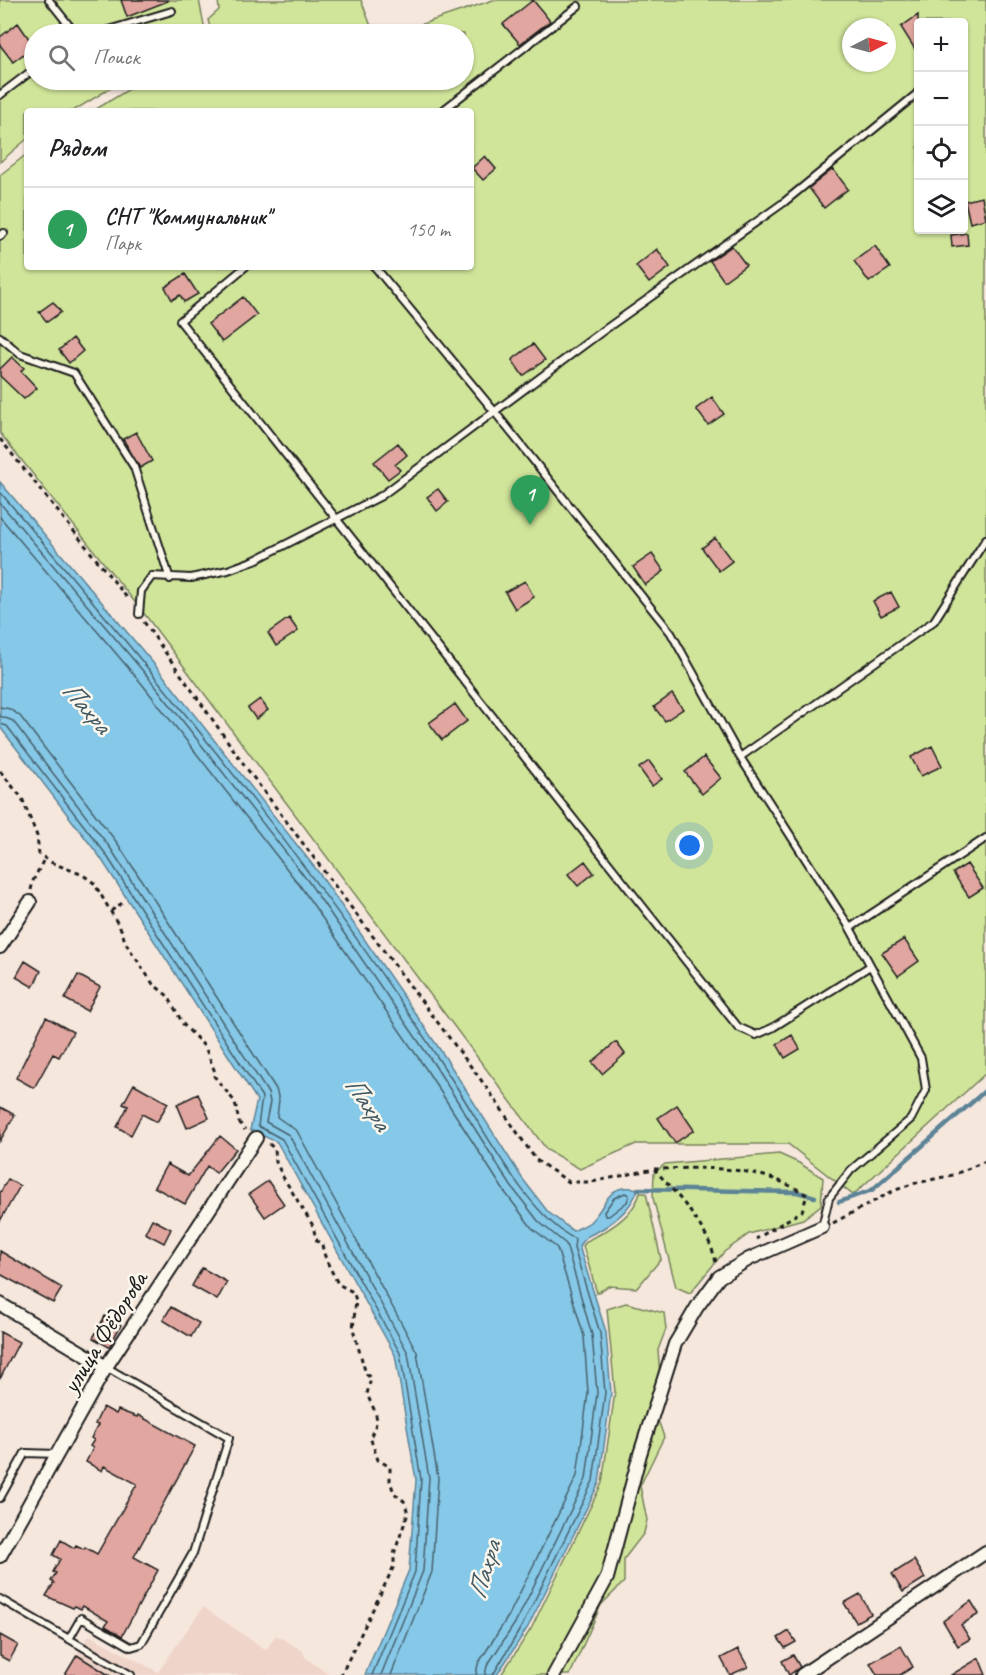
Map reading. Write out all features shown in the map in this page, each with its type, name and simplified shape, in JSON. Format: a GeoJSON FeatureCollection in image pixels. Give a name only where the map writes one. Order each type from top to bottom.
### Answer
{"type":"FeatureCollection","features":[{"type":"Feature","properties":{"kind":"street"},"geometry":{"type":"LineString","coordinates":[[0,947],[30,902]]}},
{"type":"Feature","properties":{"kind":"street","name":"улица Фёдорова"},"geometry":{"type":"LineString","coordinates":[[0,1556],[106,1367],[256,1138]]}},
{"type":"Feature","properties":{"kind":"street"},"geometry":{"type":"LineString","coordinates":[[554,1675],[607,1578],[640,1454],[675,1344],[709,1288],[719,1276],[748,1259],[822,1227]]}},
{"type":"Feature","properties":{"kind":"street"},"geometry":{"type":"LineString","coordinates":[[0,1304],[106,1367]]}},
{"type":"Feature","properties":{"kind":"street"},"geometry":{"type":"LineString","coordinates":[[802,1675],[986,1552]]}},
{"type":"Feature","properties":{"kind":"lane"},"geometry":{"type":"LineString","coordinates":[[49,0],[68,24]]}},
{"type":"Feature","properties":{"kind":"lane"},"geometry":{"type":"LineString","coordinates":[[474,86],[578,6]]}},
{"type":"Feature","properties":{"kind":"lane"},"geometry":{"type":"LineString","coordinates":[[126,24],[172,10]]}},
{"type":"Feature","properties":{"kind":"lane"},"geometry":{"type":"LineString","coordinates":[[0,95],[24,77]]}},
{"type":"Feature","properties":{"kind":"lane"},"geometry":{"type":"LineString","coordinates":[[446,108],[469,90]]}},
{"type":"Feature","properties":{"kind":"lane"},"geometry":{"type":"LineString","coordinates":[[139,614],[141,591],[153,576],[170,579],[219,572],[255,561],[381,496],[494,411],[783,203],[914,96]]}},
{"type":"Feature","properties":{"kind":"lane"},"geometry":{"type":"LineString","coordinates":[[241,270],[180,321],[738,1027],[756,1035],[772,1028],[870,966]]}},
{"type":"Feature","properties":{"kind":"lane"},"geometry":{"type":"LineString","coordinates":[[377,270],[494,411],[671,633],[740,757],[850,928],[921,1058],[926,1090],[911,1119],[851,1170],[829,1198],[822,1227]]}},
{"type":"Feature","properties":{"kind":"lane"},"geometry":{"type":"LineString","coordinates":[[0,338],[20,354],[74,373],[134,467],[170,579]]}},
{"type":"Feature","properties":{"kind":"lane"},"geometry":{"type":"LineString","coordinates":[[740,757],[934,621],[986,539]]}},
{"type":"Feature","properties":{"kind":"lane"},"geometry":{"type":"LineString","coordinates":[[850,928],[986,838]]}},
{"type":"Feature","properties":{"kind":"lane"},"geometry":{"type":"LineString","coordinates":[[69,1639],[81,1618],[131,1647],[141,1644],[193,1553],[229,1438],[106,1367]]}},
{"type":"Feature","properties":{"kind":"lane"},"geometry":{"type":"LineString","coordinates":[[0,1498],[25,1453],[57,1454]]}},
{"type":"Feature","properties":{"kind":"lane"},"geometry":{"type":"LineString","coordinates":[[0,1599],[131,1675]]}},
{"type":"Feature","properties":{"kind":"path"},"geometry":{"type":"LineString","coordinates":[[0,439],[139,614],[250,773],[488,1088],[536,1160],[569,1182],[592,1182],[654,1169],[742,1169],[791,1185],[807,1195],[802,1211],[747,1245]]}},
{"type":"Feature","properties":{"kind":"path"},"geometry":{"type":"LineString","coordinates":[[0,771],[22,798],[37,836],[39,854],[44,859],[90,880],[111,911],[125,942],[153,984],[168,996],[183,1024],[205,1047],[215,1072],[214,1076],[235,1101],[240,1124],[256,1138],[277,1148],[276,1162],[312,1224],[317,1241],[322,1244],[324,1256],[335,1272],[338,1284],[353,1292],[356,1300],[353,1329],[366,1374],[371,1378],[367,1394],[374,1406],[377,1420],[370,1437],[378,1460],[390,1467],[390,1480],[394,1493],[404,1501],[408,1513],[394,1554],[394,1566],[341,1675]]}},
{"type":"Feature","properties":{"kind":"path"},"geometry":{"type":"LineString","coordinates":[[30,902],[33,880],[44,859]]}},
{"type":"Feature","properties":{"kind":"path"},"geometry":{"type":"LineString","coordinates":[[111,911],[125,901]]}},
{"type":"Feature","properties":{"kind":"path"},"geometry":{"type":"LineString","coordinates":[[822,1227],[841,1220],[893,1191],[912,1184],[953,1175],[986,1161]]}},
{"type":"Feature","properties":{"kind":"path"},"geometry":{"type":"LineString","coordinates":[[654,1169],[679,1197],[714,1253],[719,1276]]}},
{"type":"Feature","properties":{"kind":"shaded area"},"geometry":{"type":"Polygon","coordinates":[[[203,1607],[266,1650],[276,1635],[303,1651],[305,1657],[329,1675],[65,1675],[89,1635],[158,1672],[203,1607]]]}},
{"type":"Feature","properties":{"kind":"green space"},"geometry":{"type":"Polygon","coordinates":[[[0,0],[199,0],[204,24],[24,24],[24,90],[108,90],[78,108],[24,108],[24,142],[0,162],[0,0]]]}},
{"type":"Feature","properties":{"kind":"green space"},"geometry":{"type":"Polygon","coordinates":[[[218,0],[361,0],[370,24],[209,24],[208,20],[219,10],[218,0]]]}},
{"type":"Feature","properties":{"kind":"green space"},"geometry":{"type":"Polygon","coordinates":[[[493,0],[986,0],[986,1073],[853,1195],[788,1144],[636,1144],[580,1169],[547,1150],[146,616],[0,433],[0,175],[24,156],[24,270],[474,270],[474,108],[98,108],[128,90],[474,90],[474,24],[422,24],[493,0]]]}},
{"type":"Feature","properties":{"kind":"green space"},"geometry":{"type":"Polygon","coordinates":[[[779,1154],[823,1178],[821,1205],[803,1219],[749,1234],[724,1252],[690,1293],[676,1287],[653,1198],[654,1173],[665,1164],[779,1154]]]}},
{"type":"Feature","properties":{"kind":"green space"},"geometry":{"type":"Polygon","coordinates":[[[640,1193],[646,1193],[661,1259],[637,1288],[608,1286],[597,1293],[583,1246],[590,1239],[620,1221],[634,1206],[640,1193]]]}},
{"type":"Feature","properties":{"kind":"green space"},"geometry":{"type":"Polygon","coordinates":[[[626,1303],[664,1313],[666,1329],[658,1350],[660,1375],[666,1385],[665,1396],[656,1414],[664,1437],[640,1486],[647,1520],[644,1533],[624,1559],[624,1582],[601,1605],[570,1675],[501,1675],[531,1629],[602,1483],[615,1392],[607,1309],[626,1303]]]}},
{"type":"Feature","properties":{"kind":"water","name":"Пахра"},"geometry":{"type":"Polygon","coordinates":[[[0,482],[159,670],[319,873],[445,1057],[522,1178],[548,1212],[573,1231],[590,1222],[613,1192],[627,1188],[638,1189],[624,1212],[608,1225],[587,1237],[579,1246],[606,1332],[611,1393],[599,1483],[528,1627],[497,1675],[365,1675],[409,1570],[416,1480],[395,1355],[277,1142],[250,1130],[257,1100],[100,857],[0,727],[0,482]]]}},
{"type":"Feature","properties":{"kind":"building"},"geometry":{"type":"Polygon","coordinates":[[[121,0],[168,0],[168,1],[127,17],[121,0]]]}},
{"type":"Feature","properties":{"kind":"building"},"geometry":{"type":"Polygon","coordinates":[[[533,0],[550,21],[520,44],[503,24],[533,0]]]}},
{"type":"Feature","properties":{"kind":"building"},"geometry":{"type":"Polygon","coordinates":[[[918,15],[918,18],[914,18],[914,48],[901,27],[918,15]]]}},
{"type":"Feature","properties":{"kind":"building"},"geometry":{"type":"Polygon","coordinates":[[[18,23],[24,32],[24,54],[13,62],[0,45],[0,37],[18,23]]]}},
{"type":"Feature","properties":{"kind":"building"},"geometry":{"type":"Polygon","coordinates":[[[485,156],[496,169],[483,180],[474,170],[474,166],[485,156]]]}},
{"type":"Feature","properties":{"kind":"building"},"geometry":{"type":"Polygon","coordinates":[[[833,169],[848,189],[824,208],[809,188],[833,169]]]}},
{"type":"Feature","properties":{"kind":"building"},"geometry":{"type":"Polygon","coordinates":[[[982,197],[986,219],[970,223],[968,200],[982,197]]]}},
{"type":"Feature","properties":{"kind":"building"},"geometry":{"type":"Polygon","coordinates":[[[967,234],[968,245],[952,247],[951,235],[967,234]]]}},
{"type":"Feature","properties":{"kind":"building"},"geometry":{"type":"Polygon","coordinates":[[[732,246],[746,265],[724,281],[710,261],[732,246]]]}},
{"type":"Feature","properties":{"kind":"building"},"geometry":{"type":"Polygon","coordinates":[[[875,246],[890,268],[869,282],[854,261],[875,246]]]}},
{"type":"Feature","properties":{"kind":"building"},"geometry":{"type":"Polygon","coordinates":[[[657,249],[670,267],[649,283],[636,266],[657,249]]]}},
{"type":"Feature","properties":{"kind":"building"},"geometry":{"type":"Polygon","coordinates":[[[185,274],[198,294],[184,302],[180,295],[172,300],[165,287],[185,274]]]}},
{"type":"Feature","properties":{"kind":"building"},"geometry":{"type":"Polygon","coordinates":[[[243,297],[257,315],[222,342],[208,324],[243,297]]]}},
{"type":"Feature","properties":{"kind":"building"},"geometry":{"type":"Polygon","coordinates":[[[53,302],[61,312],[47,322],[39,312],[53,302]]]}},
{"type":"Feature","properties":{"kind":"building"},"geometry":{"type":"Polygon","coordinates":[[[73,338],[83,351],[69,363],[59,350],[73,338]]]}},
{"type":"Feature","properties":{"kind":"building"},"geometry":{"type":"Polygon","coordinates":[[[533,344],[545,360],[523,376],[512,360],[533,344]]]}},
{"type":"Feature","properties":{"kind":"building"},"geometry":{"type":"Polygon","coordinates":[[[12,357],[24,368],[21,371],[37,388],[24,399],[0,376],[0,369],[12,357]]]}},
{"type":"Feature","properties":{"kind":"building"},"geometry":{"type":"Polygon","coordinates":[[[712,397],[724,414],[708,425],[696,409],[712,397]]]}},
{"type":"Feature","properties":{"kind":"building"},"geometry":{"type":"Polygon","coordinates":[[[136,432],[152,461],[140,468],[123,439],[136,432]]]}},
{"type":"Feature","properties":{"kind":"building"},"geometry":{"type":"Polygon","coordinates":[[[398,443],[407,455],[395,465],[400,470],[388,479],[374,462],[398,443]]]}},
{"type":"Feature","properties":{"kind":"building"},"geometry":{"type":"Polygon","coordinates":[[[438,489],[448,502],[437,511],[427,497],[438,489]]]}},
{"type":"Feature","properties":{"kind":"building"},"geometry":{"type":"Polygon","coordinates":[[[715,538],[732,561],[719,571],[702,548],[715,538]]]}},
{"type":"Feature","properties":{"kind":"building"},"geometry":{"type":"Polygon","coordinates":[[[652,554],[664,571],[645,585],[633,567],[652,554]]]}},
{"type":"Feature","properties":{"kind":"building"},"geometry":{"type":"Polygon","coordinates":[[[525,581],[534,597],[515,609],[505,592],[525,581]]]}},
{"type":"Feature","properties":{"kind":"building"},"geometry":{"type":"Polygon","coordinates":[[[891,592],[899,607],[881,616],[873,601],[891,592]]]}},
{"type":"Feature","properties":{"kind":"building"},"geometry":{"type":"Polygon","coordinates":[[[289,618],[298,631],[276,646],[268,633],[289,618]]]}},
{"type":"Feature","properties":{"kind":"building"},"geometry":{"type":"Polygon","coordinates":[[[672,694],[683,709],[665,721],[654,707],[672,694]]]}},
{"type":"Feature","properties":{"kind":"building"},"geometry":{"type":"Polygon","coordinates":[[[260,699],[268,710],[256,719],[248,708],[260,699]]]}},
{"type":"Feature","properties":{"kind":"building"},"geometry":{"type":"Polygon","coordinates":[[[455,704],[467,721],[442,740],[429,723],[455,704]]]}},
{"type":"Feature","properties":{"kind":"building"},"geometry":{"type":"Polygon","coordinates":[[[932,746],[942,766],[921,776],[911,757],[932,746]]]}},
{"type":"Feature","properties":{"kind":"building"},"geometry":{"type":"Polygon","coordinates":[[[704,757],[721,778],[702,794],[685,772],[704,757]]]}},
{"type":"Feature","properties":{"kind":"building"},"geometry":{"type":"Polygon","coordinates":[[[649,761],[662,779],[652,786],[639,768],[649,761]]]}},
{"type":"Feature","properties":{"kind":"building"},"geometry":{"type":"Polygon","coordinates":[[[585,861],[594,873],[578,886],[568,874],[585,861]]]}},
{"type":"Feature","properties":{"kind":"building"},"geometry":{"type":"Polygon","coordinates":[[[967,864],[983,888],[969,897],[953,873],[967,864]]]}},
{"type":"Feature","properties":{"kind":"building"},"geometry":{"type":"Polygon","coordinates":[[[904,939],[919,961],[898,976],[882,953],[904,939]]]}},
{"type":"Feature","properties":{"kind":"building"},"geometry":{"type":"Polygon","coordinates":[[[25,961],[41,971],[33,987],[16,977],[25,961]]]}},
{"type":"Feature","properties":{"kind":"building"},"geometry":{"type":"Polygon","coordinates":[[[78,975],[100,987],[87,1011],[65,999],[78,975]]]}},
{"type":"Feature","properties":{"kind":"building"},"geometry":{"type":"Polygon","coordinates":[[[46,1017],[73,1032],[59,1057],[53,1054],[34,1088],[16,1078],[46,1017]]]}},
{"type":"Feature","properties":{"kind":"building"},"geometry":{"type":"Polygon","coordinates":[[[792,1035],[800,1049],[785,1058],[777,1044],[792,1035]]]}},
{"type":"Feature","properties":{"kind":"building"},"geometry":{"type":"Polygon","coordinates":[[[616,1042],[625,1054],[602,1074],[592,1062],[616,1042]]]}},
{"type":"Feature","properties":{"kind":"building"},"geometry":{"type":"Polygon","coordinates":[[[134,1084],[168,1103],[157,1122],[142,1114],[131,1135],[117,1127],[128,1106],[123,1104],[134,1084]]]}},
{"type":"Feature","properties":{"kind":"building"},"geometry":{"type":"Polygon","coordinates":[[[198,1094],[209,1118],[187,1128],[177,1104],[198,1094]]]}},
{"type":"Feature","properties":{"kind":"building"},"geometry":{"type":"Polygon","coordinates":[[[677,1105],[694,1130],[675,1143],[658,1118],[677,1105]]]}},
{"type":"Feature","properties":{"kind":"building"},"geometry":{"type":"Polygon","coordinates":[[[0,1107],[15,1115],[0,1141],[0,1107]]]}},
{"type":"Feature","properties":{"kind":"building"},"geometry":{"type":"Polygon","coordinates":[[[220,1136],[236,1149],[216,1173],[207,1166],[185,1204],[154,1187],[167,1164],[188,1176],[220,1136]]]}},
{"type":"Feature","properties":{"kind":"building"},"geometry":{"type":"Polygon","coordinates":[[[8,1179],[20,1186],[0,1221],[0,1193],[8,1179]]]}},
{"type":"Feature","properties":{"kind":"building"},"geometry":{"type":"Polygon","coordinates":[[[268,1181],[284,1204],[265,1217],[249,1194],[268,1181]]]}},
{"type":"Feature","properties":{"kind":"building"},"geometry":{"type":"Polygon","coordinates":[[[152,1219],[171,1229],[164,1243],[145,1233],[152,1219]]]}},
{"type":"Feature","properties":{"kind":"building"},"geometry":{"type":"Polygon","coordinates":[[[0,1251],[62,1288],[53,1303],[0,1274],[0,1251]]]}},
{"type":"Feature","properties":{"kind":"building"},"geometry":{"type":"Polygon","coordinates":[[[202,1268],[227,1282],[217,1300],[192,1286],[202,1268]]]}},
{"type":"Feature","properties":{"kind":"building"},"geometry":{"type":"Polygon","coordinates":[[[171,1307],[199,1323],[191,1337],[163,1320],[171,1307]]]}},
{"type":"Feature","properties":{"kind":"building"},"geometry":{"type":"Polygon","coordinates":[[[105,1316],[121,1325],[109,1347],[93,1338],[105,1316]]]}},
{"type":"Feature","properties":{"kind":"building"},"geometry":{"type":"Polygon","coordinates":[[[0,1332],[19,1342],[0,1379],[0,1332]]]}},
{"type":"Feature","properties":{"kind":"building"},"geometry":{"type":"Polygon","coordinates":[[[103,1407],[116,1414],[118,1410],[137,1417],[138,1415],[195,1446],[134,1557],[158,1570],[122,1636],[105,1626],[108,1621],[83,1606],[81,1609],[75,1606],[73,1608],[46,1596],[54,1583],[51,1581],[56,1573],[53,1572],[60,1559],[53,1555],[61,1540],[74,1548],[76,1545],[84,1549],[85,1547],[97,1554],[137,1484],[104,1466],[102,1471],[86,1462],[93,1448],[90,1446],[94,1440],[91,1438],[98,1425],[95,1424],[103,1407]]]}},
{"type":"Feature","properties":{"kind":"building"},"geometry":{"type":"Polygon","coordinates":[[[914,1560],[925,1578],[903,1592],[892,1574],[914,1560]]]}},
{"type":"Feature","properties":{"kind":"building"},"geometry":{"type":"Polygon","coordinates":[[[860,1594],[871,1614],[856,1622],[844,1603],[860,1594]]]}},
{"type":"Feature","properties":{"kind":"building"},"geometry":{"type":"Polygon","coordinates":[[[971,1601],[979,1614],[961,1625],[970,1639],[958,1646],[943,1621],[971,1601]]]}},
{"type":"Feature","properties":{"kind":"building"},"geometry":{"type":"Polygon","coordinates":[[[789,1631],[796,1642],[785,1648],[778,1638],[789,1631]]]}},
{"type":"Feature","properties":{"kind":"building"},"geometry":{"type":"Polygon","coordinates":[[[0,1635],[18,1645],[9,1661],[0,1656],[0,1635]]]}},
{"type":"Feature","properties":{"kind":"building"},"geometry":{"type":"Polygon","coordinates":[[[901,1646],[913,1667],[900,1675],[877,1675],[870,1663],[901,1646]]]}},
{"type":"Feature","properties":{"kind":"building"},"geometry":{"type":"Polygon","coordinates":[[[738,1649],[748,1667],[730,1675],[721,1658],[738,1649]]]}},
{"type":"Feature","properties":{"kind":"building"},"geometry":{"type":"Polygon","coordinates":[[[77,1655],[109,1675],[65,1675],[77,1655]]]}},
{"type":"Feature","properties":{"kind":"building"},"geometry":{"type":"Polygon","coordinates":[[[793,1655],[800,1667],[789,1675],[782,1661],[793,1655]]]}},
{"type":"Feature","properties":{"kind":"building"},"geometry":{"type":"Polygon","coordinates":[[[979,1658],[986,1675],[951,1675],[979,1658]]]}},
{"type":"Feature","properties":{"kind":"waterway"},"geometry":{"type":"LineString","coordinates":[[839,1202],[872,1190],[986,1090]]}},
{"type":"Feature","properties":{"kind":"waterway"},"geometry":{"type":"LineString","coordinates":[[638,1189],[797,1192],[815,1197]]}},
{"type":"Feature","properties":{"kind":"place","name":"СНТ \"Коммунальник\""},"geometry":{"type":"Point","coordinates":[530,525]}}]}
